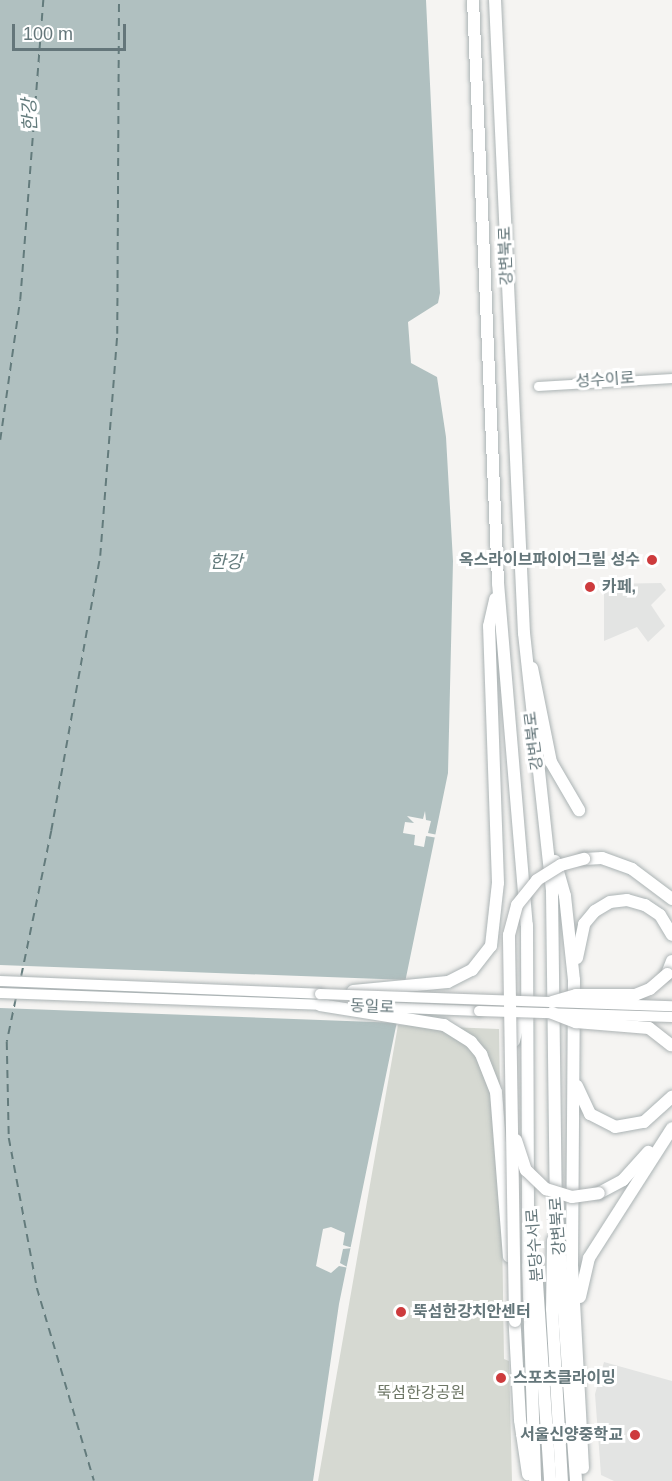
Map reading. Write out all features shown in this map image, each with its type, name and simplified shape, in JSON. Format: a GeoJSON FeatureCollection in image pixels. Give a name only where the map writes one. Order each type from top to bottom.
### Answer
{"type":"FeatureCollection","features":[{"type":"Feature","properties":{"kind":"highway","name":"강변북로"},"geometry":{"type":"LineString","coordinates":[[473,0],[498,583],[524,866],[531,1189],[528,1266],[535,1481]]}},
{"type":"Feature","properties":{"kind":"highway","name":"강변북로"},"geometry":{"type":"LineString","coordinates":[[495,0],[524,633],[555,951],[556,1201],[576,1481]]}},
{"type":"Feature","properties":{"kind":"highway"},"geometry":{"type":"LineString","coordinates":[[320,999],[448,982],[472,970],[490,946],[498,883],[489,626],[498,583]]}},
{"type":"Feature","properties":{"kind":"highway"},"geometry":{"type":"LineString","coordinates":[[524,633],[551,762],[579,810]]}},
{"type":"Feature","properties":{"kind":"highway"},"geometry":{"type":"LineString","coordinates":[[544,824],[565,896],[574,980],[572,1265],[579,1358],[583,1481]]}},
{"type":"Feature","properties":{"kind":"highway"},"geometry":{"type":"LineString","coordinates":[[515,1321],[508,935],[517,905],[537,880],[561,865],[584,859],[602,858],[632,869],[672,899]]}},
{"type":"Feature","properties":{"kind":"highway"},"geometry":{"type":"LineString","coordinates":[[574,980],[584,924],[595,911],[610,902],[627,900],[645,905],[660,915],[672,935]]}},
{"type":"Feature","properties":{"kind":"highway"},"geometry":{"type":"LineString","coordinates":[[552,1007],[576,995],[635,995],[650,989],[667,974],[672,961]]}},
{"type":"Feature","properties":{"kind":"highway"},"geometry":{"type":"LineString","coordinates":[[528,981],[514,1035],[515,1091],[518,1152],[532,1178],[546,1190],[563,1195],[599,1193],[638,1166],[672,1117]]}},
{"type":"Feature","properties":{"kind":"highway"},"geometry":{"type":"LineString","coordinates":[[320,999],[444,1025],[471,1042],[482,1054],[496,1092],[515,1321],[520,1420],[520,1481]]}},
{"type":"Feature","properties":{"kind":"highway"},"geometry":{"type":"LineString","coordinates":[[552,1007],[576,1022],[649,1028],[672,1045]]}},
{"type":"Feature","properties":{"kind":"highway"},"geometry":{"type":"LineString","coordinates":[[575,1061],[582,1103],[595,1119],[608,1126],[622,1128],[644,1122],[672,1097]]}},
{"type":"Feature","properties":{"kind":"highway"},"geometry":{"type":"LineString","coordinates":[[579,1358],[580,1290],[589,1258],[672,1128]]}},
{"type":"Feature","properties":{"kind":"highway","name":"분당수서로"},"geometry":{"type":"LineString","coordinates":[[531,1189],[550,1481]]}},
{"type":"Feature","properties":{"kind":"highway","name":"분당수서로"},"geometry":{"type":"LineString","coordinates":[[556,1201],[551,1267],[562,1481]]}},
{"type":"Feature","properties":{"kind":"highway"},"geometry":{"type":"LineString","coordinates":[[520,1420],[529,1481]]}},
{"type":"Feature","properties":{"kind":"main road","name":"동일로"},"geometry":{"type":"LineString","coordinates":[[0,981],[320,999]]}},
{"type":"Feature","properties":{"kind":"main road","name":"동일로"},"geometry":{"type":"LineString","coordinates":[[0,993],[320,999],[552,1007],[672,1006]]}},
{"type":"Feature","properties":{"kind":"main road","name":"동일로"},"geometry":{"type":"LineString","coordinates":[[552,1007],[672,1017]]}},
{"type":"Feature","properties":{"kind":"street","name":"성수이로"},"geometry":{"type":"LineString","coordinates":[[538,386],[672,378]]}},
{"type":"Feature","properties":{"kind":"shaded area"},"geometry":{"type":"Polygon","coordinates":[[[661,583],[666,590],[651,605],[665,626],[648,642],[637,627],[604,641],[604,584],[661,583]]]}},
{"type":"Feature","properties":{"kind":"shaded area","name":"서울신양중학교"},"geometry":{"type":"Polygon","coordinates":[[[604,1362],[672,1381],[672,1481],[614,1481],[601,1475],[595,1394],[604,1362]]]}},
{"type":"Feature","properties":{"kind":"green space","name":"뚝섬한강공원"},"geometry":{"type":"Polygon","coordinates":[[[398,1025],[499,1029],[504,1359],[509,1361],[512,1481],[318,1481],[398,1025]]]}},
{"type":"Feature","properties":{"kind":"water","name":"한강"},"geometry":{"type":"Polygon","coordinates":[[[0,0],[426,0],[440,293],[438,303],[408,322],[411,363],[437,377],[446,437],[453,561],[448,773],[339,1304],[313,1481],[0,1481],[0,0]]]}},
{"type":"Feature","properties":{"kind":"pier"},"geometry":{"type":"Polygon","coordinates":[[[425,811],[426,820],[431,821],[428,833],[438,835],[438,838],[426,836],[424,847],[414,845],[415,835],[403,833],[405,822],[414,823],[407,816],[423,819],[425,811]]]}},
{"type":"Feature","properties":{"kind":"pier"},"geometry":{"type":"Polygon","coordinates":[[[0,965],[408,980],[400,1023],[0,1008],[0,965]]]}},
{"type":"Feature","properties":{"kind":"pier"},"geometry":{"type":"Polygon","coordinates":[[[331,1227],[345,1233],[343,1245],[353,1248],[343,1249],[340,1263],[349,1268],[339,1266],[331,1273],[316,1266],[323,1229],[331,1227]]]}},
{"type":"Feature","properties":{"kind":"ferry route"},"geometry":{"type":"LineString","coordinates":[[0,440],[20,300],[43,0]]}},
{"type":"Feature","properties":{"kind":"ferry route"},"geometry":{"type":"LineString","coordinates":[[21,976],[51,831],[100,556],[117,334],[119,0]]}},
{"type":"Feature","properties":{"kind":"ferry route"},"geometry":{"type":"LineString","coordinates":[[16,999],[7,1042],[9,1138],[37,1288],[94,1481]]}},
{"type":"Feature","properties":{"kind":"place","name":"옥스라이브파이어그릴 성수"},"geometry":{"type":"Point","coordinates":[652,560]}},
{"type":"Feature","properties":{"kind":"place","name":"카페,"},"geometry":{"type":"Point","coordinates":[590,587]}},
{"type":"Feature","properties":{"kind":"place","name":"뚝섬한강치안센터"},"geometry":{"type":"Point","coordinates":[401,1312]}},
{"type":"Feature","properties":{"kind":"place","name":"스포츠클라이밍"},"geometry":{"type":"Point","coordinates":[501,1378]}},
{"type":"Feature","properties":{"kind":"place","name":"서울신양중학교"},"geometry":{"type":"Point","coordinates":[635,1435]}}]}
